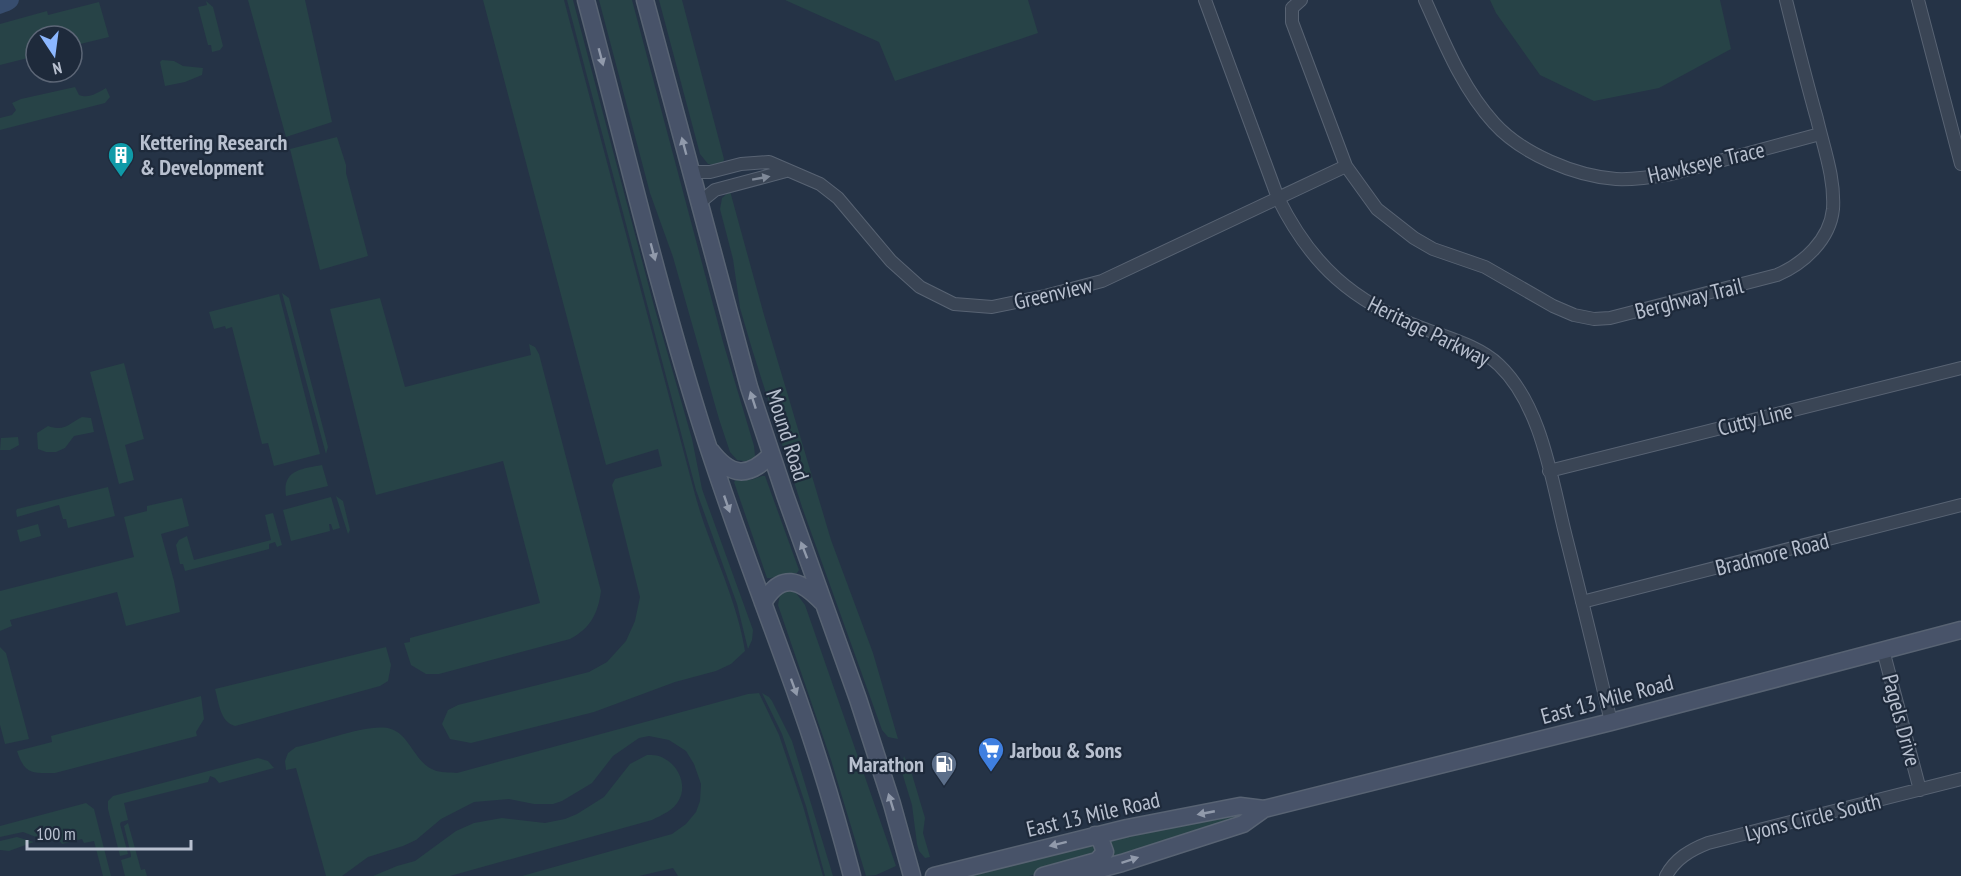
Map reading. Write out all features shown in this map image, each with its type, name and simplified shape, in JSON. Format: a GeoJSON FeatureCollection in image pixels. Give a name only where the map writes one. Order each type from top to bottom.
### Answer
{"type":"FeatureCollection","features":[{"type":"Feature","properties":{"kind":"main road"},"geometry":{"type":"LineString","coordinates":[[586,0],[674,330],[709,448],[815,751],[852,876]]}},
{"type":"Feature","properties":{"kind":"main road","name":"Mound Road"},"geometry":{"type":"LineString","coordinates":[[645,0],[739,353],[771,455],[876,754],[912,876]]}},
{"type":"Feature","properties":{"kind":"main road"},"geometry":{"type":"LineString","coordinates":[[709,448],[726,466],[740,472],[755,469],[771,455]]}},
{"type":"Feature","properties":{"kind":"main road"},"geometry":{"type":"LineString","coordinates":[[763,603],[773,589],[787,582],[802,585],[825,604]]}},
{"type":"Feature","properties":{"kind":"main road","name":"East 13 Mile Road"},"geometry":{"type":"LineString","coordinates":[[934,876],[1095,835],[1240,806],[1264,809],[1611,722],[1961,630]]}},
{"type":"Feature","properties":{"kind":"main road","name":"East 13 Mile Road"},"geometry":{"type":"LineString","coordinates":[[1074,876],[1243,824],[1264,809]]}},
{"type":"Feature","properties":{"kind":"main road"},"geometry":{"type":"LineString","coordinates":[[1043,876],[1097,861],[1105,852],[1104,846],[1095,835]]}},
{"type":"Feature","properties":{"kind":"street","name":"Heritage Parkway"},"geometry":{"type":"LineString","coordinates":[[1205,0],[1278,198],[1293,228],[1341,284],[1368,303],[1391,315],[1479,352],[1498,364],[1515,382],[1527,403],[1537,428],[1549,471],[1611,722]]}},
{"type":"Feature","properties":{"kind":"street"},"geometry":{"type":"LineString","coordinates":[[1301,0],[1292,8],[1292,22],[1346,166]]}},
{"type":"Feature","properties":{"kind":"street","name":"Hawkseye Trace"},"geometry":{"type":"LineString","coordinates":[[1425,0],[1458,72],[1495,124],[1522,146],[1554,163],[1586,174],[1617,179],[1660,176],[1820,134]]}},
{"type":"Feature","properties":{"kind":"street","name":"Berghway Trail"},"geometry":{"type":"LineString","coordinates":[[1346,166],[1377,209],[1414,238],[1433,249],[1485,267],[1553,306],[1574,315],[1594,319],[1610,318],[1777,275],[1791,269],[1811,254],[1825,233],[1833,211],[1832,178],[1786,0]]}},
{"type":"Feature","properties":{"kind":"street"},"geometry":{"type":"LineString","coordinates":[[1918,0],[1961,164]]}},
{"type":"Feature","properties":{"kind":"street","name":"Greenview"},"geometry":{"type":"LineString","coordinates":[[691,172],[710,172],[741,164],[769,162],[786,171],[810,179],[828,189],[891,261],[920,287],[954,304],[992,307],[1102,281],[1346,166]]}},
{"type":"Feature","properties":{"kind":"street"},"geometry":{"type":"LineString","coordinates":[[699,203],[715,190],[786,171]]}},
{"type":"Feature","properties":{"kind":"street","name":"Cutty Line"},"geometry":{"type":"LineString","coordinates":[[1549,471],[1961,368]]}},
{"type":"Feature","properties":{"kind":"street","name":"Bradmore Road"},"geometry":{"type":"LineString","coordinates":[[1582,602],[1961,505]]}},
{"type":"Feature","properties":{"kind":"street","name":"Pagels Drive"},"geometry":{"type":"LineString","coordinates":[[1883,650],[1920,790]]}},
{"type":"Feature","properties":{"kind":"street","name":"Lyons Circle South"},"geometry":{"type":"LineString","coordinates":[[1668,872],[1679,858],[1708,843],[1961,779]]}},
{"type":"Feature","properties":{"kind":"green space"},"geometry":{"type":"Polygon","coordinates":[[[248,0],[305,0],[332,122],[286,137],[248,0]]]}},
{"type":"Feature","properties":{"kind":"green space"},"geometry":{"type":"Polygon","coordinates":[[[483,0],[564,0],[693,487],[735,609],[745,651],[731,664],[716,671],[675,682],[594,712],[471,743],[450,739],[442,724],[448,710],[458,705],[589,672],[607,662],[626,641],[635,621],[640,597],[612,485],[615,479],[662,466],[658,449],[606,465],[483,0]]]}},
{"type":"Feature","properties":{"kind":"green space"},"geometry":{"type":"Polygon","coordinates":[[[567,0],[573,0],[654,306],[692,439],[702,489],[753,630],[748,649],[737,604],[696,490],[567,0]]]}},
{"type":"Feature","properties":{"kind":"green space"},"geometry":{"type":"Polygon","coordinates":[[[599,0],[632,0],[723,342],[754,446],[755,456],[749,462],[737,460],[730,452],[719,419],[673,257],[650,193],[599,0]]]}},
{"type":"Feature","properties":{"kind":"green space"},"geometry":{"type":"Polygon","coordinates":[[[659,0],[682,0],[724,159],[723,163],[708,164],[700,154],[659,0]]]}},
{"type":"Feature","properties":{"kind":"green space"},"geometry":{"type":"Polygon","coordinates":[[[785,0],[1028,0],[1038,33],[895,81],[879,42],[785,0]]]}},
{"type":"Feature","properties":{"kind":"green space"},"geometry":{"type":"Polygon","coordinates":[[[1490,0],[1720,0],[1731,49],[1659,88],[1594,101],[1540,75],[1496,13],[1490,0]]]}},
{"type":"Feature","properties":{"kind":"green space"},"geometry":{"type":"Polygon","coordinates":[[[206,1],[213,7],[223,46],[220,50],[212,52],[198,7],[207,5],[206,1]]]}},
{"type":"Feature","properties":{"kind":"green space"},"geometry":{"type":"Polygon","coordinates":[[[99,2],[109,37],[84,43],[84,24],[24,24],[24,59],[0,65],[0,24],[47,11],[48,15],[99,2]]]}},
{"type":"Feature","properties":{"kind":"green space"},"geometry":{"type":"Polygon","coordinates":[[[162,60],[174,61],[183,66],[203,68],[202,75],[185,82],[165,86],[160,62],[162,60]]]}},
{"type":"Feature","properties":{"kind":"green space"},"geometry":{"type":"Polygon","coordinates":[[[75,87],[79,95],[86,96],[106,88],[110,97],[105,103],[0,130],[0,118],[12,115],[16,110],[12,103],[75,87]]]}},
{"type":"Feature","properties":{"kind":"green space"},"geometry":{"type":"Polygon","coordinates":[[[337,137],[368,256],[320,270],[290,149],[337,137]]]}},
{"type":"Feature","properties":{"kind":"green space"},"geometry":{"type":"Polygon","coordinates":[[[730,191],[764,315],[831,540],[873,653],[898,739],[888,737],[882,730],[802,507],[752,349],[740,308],[733,259],[720,209],[722,198],[730,191]]]}},
{"type":"Feature","properties":{"kind":"green space"},"geometry":{"type":"Polygon","coordinates":[[[282,293],[289,298],[328,447],[326,454],[282,293]]]}},
{"type":"Feature","properties":{"kind":"green space"},"geometry":{"type":"Polygon","coordinates":[[[279,294],[320,454],[274,466],[268,443],[262,444],[232,327],[214,329],[209,312],[279,294]]]}},
{"type":"Feature","properties":{"kind":"green space"},"geometry":{"type":"Polygon","coordinates":[[[380,298],[405,387],[531,355],[529,344],[535,347],[539,354],[601,591],[592,619],[583,630],[570,639],[439,674],[426,674],[411,665],[404,643],[410,642],[410,638],[540,603],[503,461],[376,495],[330,309],[380,298]]]}},
{"type":"Feature","properties":{"kind":"green space"},"geometry":{"type":"Polygon","coordinates":[[[124,363],[144,439],[125,445],[134,480],[119,484],[90,372],[124,363]]]}},
{"type":"Feature","properties":{"kind":"green space"},"geometry":{"type":"Polygon","coordinates":[[[82,417],[91,418],[94,432],[74,436],[65,448],[56,452],[38,449],[37,433],[48,426],[59,428],[66,426],[82,417]]]}},
{"type":"Feature","properties":{"kind":"green space"},"geometry":{"type":"Polygon","coordinates":[[[18,437],[19,445],[10,450],[0,450],[1,438],[18,437]]]}},
{"type":"Feature","properties":{"kind":"green space"},"geometry":{"type":"Polygon","coordinates":[[[322,465],[328,486],[286,496],[287,481],[290,476],[300,470],[322,465]]]}},
{"type":"Feature","properties":{"kind":"green space"},"geometry":{"type":"Polygon","coordinates":[[[765,476],[799,570],[797,573],[767,578],[734,482],[765,476]]]}},
{"type":"Feature","properties":{"kind":"green space"},"geometry":{"type":"Polygon","coordinates":[[[108,487],[115,516],[68,528],[59,505],[17,517],[17,509],[108,487]]]}},
{"type":"Feature","properties":{"kind":"green space"},"geometry":{"type":"Polygon","coordinates":[[[336,496],[343,501],[350,530],[348,534],[336,496]]]}},
{"type":"Feature","properties":{"kind":"green space"},"geometry":{"type":"Polygon","coordinates":[[[331,497],[340,528],[333,530],[329,524],[330,531],[291,541],[283,510],[331,497]]]}},
{"type":"Feature","properties":{"kind":"green space"},"geometry":{"type":"Polygon","coordinates":[[[182,498],[189,526],[161,534],[180,612],[126,626],[117,592],[10,620],[12,626],[0,631],[0,591],[134,557],[124,517],[147,511],[147,506],[182,498]]]}},
{"type":"Feature","properties":{"kind":"green space"},"geometry":{"type":"Polygon","coordinates":[[[273,513],[282,545],[277,547],[275,542],[269,544],[269,549],[185,571],[183,564],[180,564],[176,545],[179,540],[187,536],[194,560],[271,540],[265,515],[273,513]]]}},
{"type":"Feature","properties":{"kind":"green space"},"geometry":{"type":"Polygon","coordinates":[[[38,524],[41,536],[20,542],[17,530],[38,524]]]}},
{"type":"Feature","properties":{"kind":"green space"},"geometry":{"type":"Polygon","coordinates":[[[785,591],[796,593],[805,605],[896,866],[876,875],[866,876],[831,760],[778,605],[780,594],[785,591]]]}},
{"type":"Feature","properties":{"kind":"green space"},"geometry":{"type":"Polygon","coordinates":[[[0,647],[6,653],[29,739],[5,744],[0,725],[0,647]]]}},
{"type":"Feature","properties":{"kind":"green space"},"geometry":{"type":"Polygon","coordinates":[[[386,647],[391,665],[388,681],[380,686],[235,726],[223,716],[215,689],[386,647]]]}},
{"type":"Feature","properties":{"kind":"green space"},"geometry":{"type":"Polygon","coordinates":[[[759,693],[779,735],[823,876],[678,876],[673,868],[639,876],[522,876],[672,834],[686,824],[696,812],[700,801],[701,784],[694,764],[686,751],[669,740],[649,736],[639,738],[613,756],[592,783],[562,801],[553,804],[534,804],[509,799],[474,802],[441,819],[416,840],[368,857],[342,876],[326,876],[296,768],[286,770],[285,761],[288,753],[296,747],[371,728],[382,728],[398,732],[427,766],[439,772],[457,773],[748,694],[759,693]]]}},
{"type":"Feature","properties":{"kind":"green space"},"geometry":{"type":"Polygon","coordinates":[[[762,693],[772,701],[792,741],[833,876],[825,876],[806,806],[782,734],[762,693]]]}},
{"type":"Feature","properties":{"kind":"green space"},"geometry":{"type":"Polygon","coordinates":[[[201,696],[204,719],[196,732],[197,736],[55,773],[40,773],[26,769],[17,751],[52,742],[51,736],[201,696]]]}},
{"type":"Feature","properties":{"kind":"green space"},"geometry":{"type":"Polygon","coordinates":[[[647,755],[659,756],[670,762],[678,771],[682,783],[681,795],[677,804],[652,820],[450,876],[373,876],[415,861],[456,831],[474,823],[502,818],[545,823],[577,814],[604,797],[630,764],[647,755]]]}},
{"type":"Feature","properties":{"kind":"green space"},"geometry":{"type":"Polygon","coordinates":[[[904,756],[911,771],[925,818],[923,833],[930,857],[925,858],[917,844],[912,805],[901,769],[904,756]]]}},
{"type":"Feature","properties":{"kind":"green space"},"geometry":{"type":"Polygon","coordinates":[[[258,758],[268,761],[274,768],[219,783],[210,776],[208,782],[124,803],[128,820],[120,824],[128,854],[120,856],[108,809],[108,801],[113,796],[258,758]]]}},
{"type":"Feature","properties":{"kind":"green space"},"geometry":{"type":"Polygon","coordinates":[[[86,803],[94,809],[111,876],[103,876],[94,841],[84,843],[82,839],[62,844],[58,839],[36,837],[23,832],[0,837],[0,826],[86,803]]]}},
{"type":"Feature","properties":{"kind":"green space"},"geometry":{"type":"Polygon","coordinates":[[[1241,814],[1242,817],[1112,858],[1110,838],[1241,814]]]}},
{"type":"Feature","properties":{"kind":"green space"},"geometry":{"type":"Polygon","coordinates":[[[128,823],[141,870],[145,869],[147,876],[125,876],[121,860],[131,857],[124,826],[128,823]]]}},
{"type":"Feature","properties":{"kind":"green space"},"geometry":{"type":"Polygon","coordinates":[[[17,837],[34,842],[9,851],[0,850],[0,841],[17,837]]]}},
{"type":"Feature","properties":{"kind":"green space"},"geometry":{"type":"Polygon","coordinates":[[[1093,844],[1097,849],[1091,860],[1029,876],[960,876],[1093,844]]]}},
{"type":"Feature","properties":{"kind":"water"},"geometry":{"type":"Polygon","coordinates":[[[0,0],[19,0],[15,8],[0,14],[0,0]]]}},
{"type":"Feature","properties":{"kind":"place","name":"Kettering Research & Development"},"geometry":{"type":"Point","coordinates":[121,178]}},
{"type":"Feature","properties":{"kind":"place","name":"Jarbou & Sons"},"geometry":{"type":"Point","coordinates":[991,773]}},
{"type":"Feature","properties":{"kind":"place","name":"Marathon"},"geometry":{"type":"Point","coordinates":[944,787]}}]}
